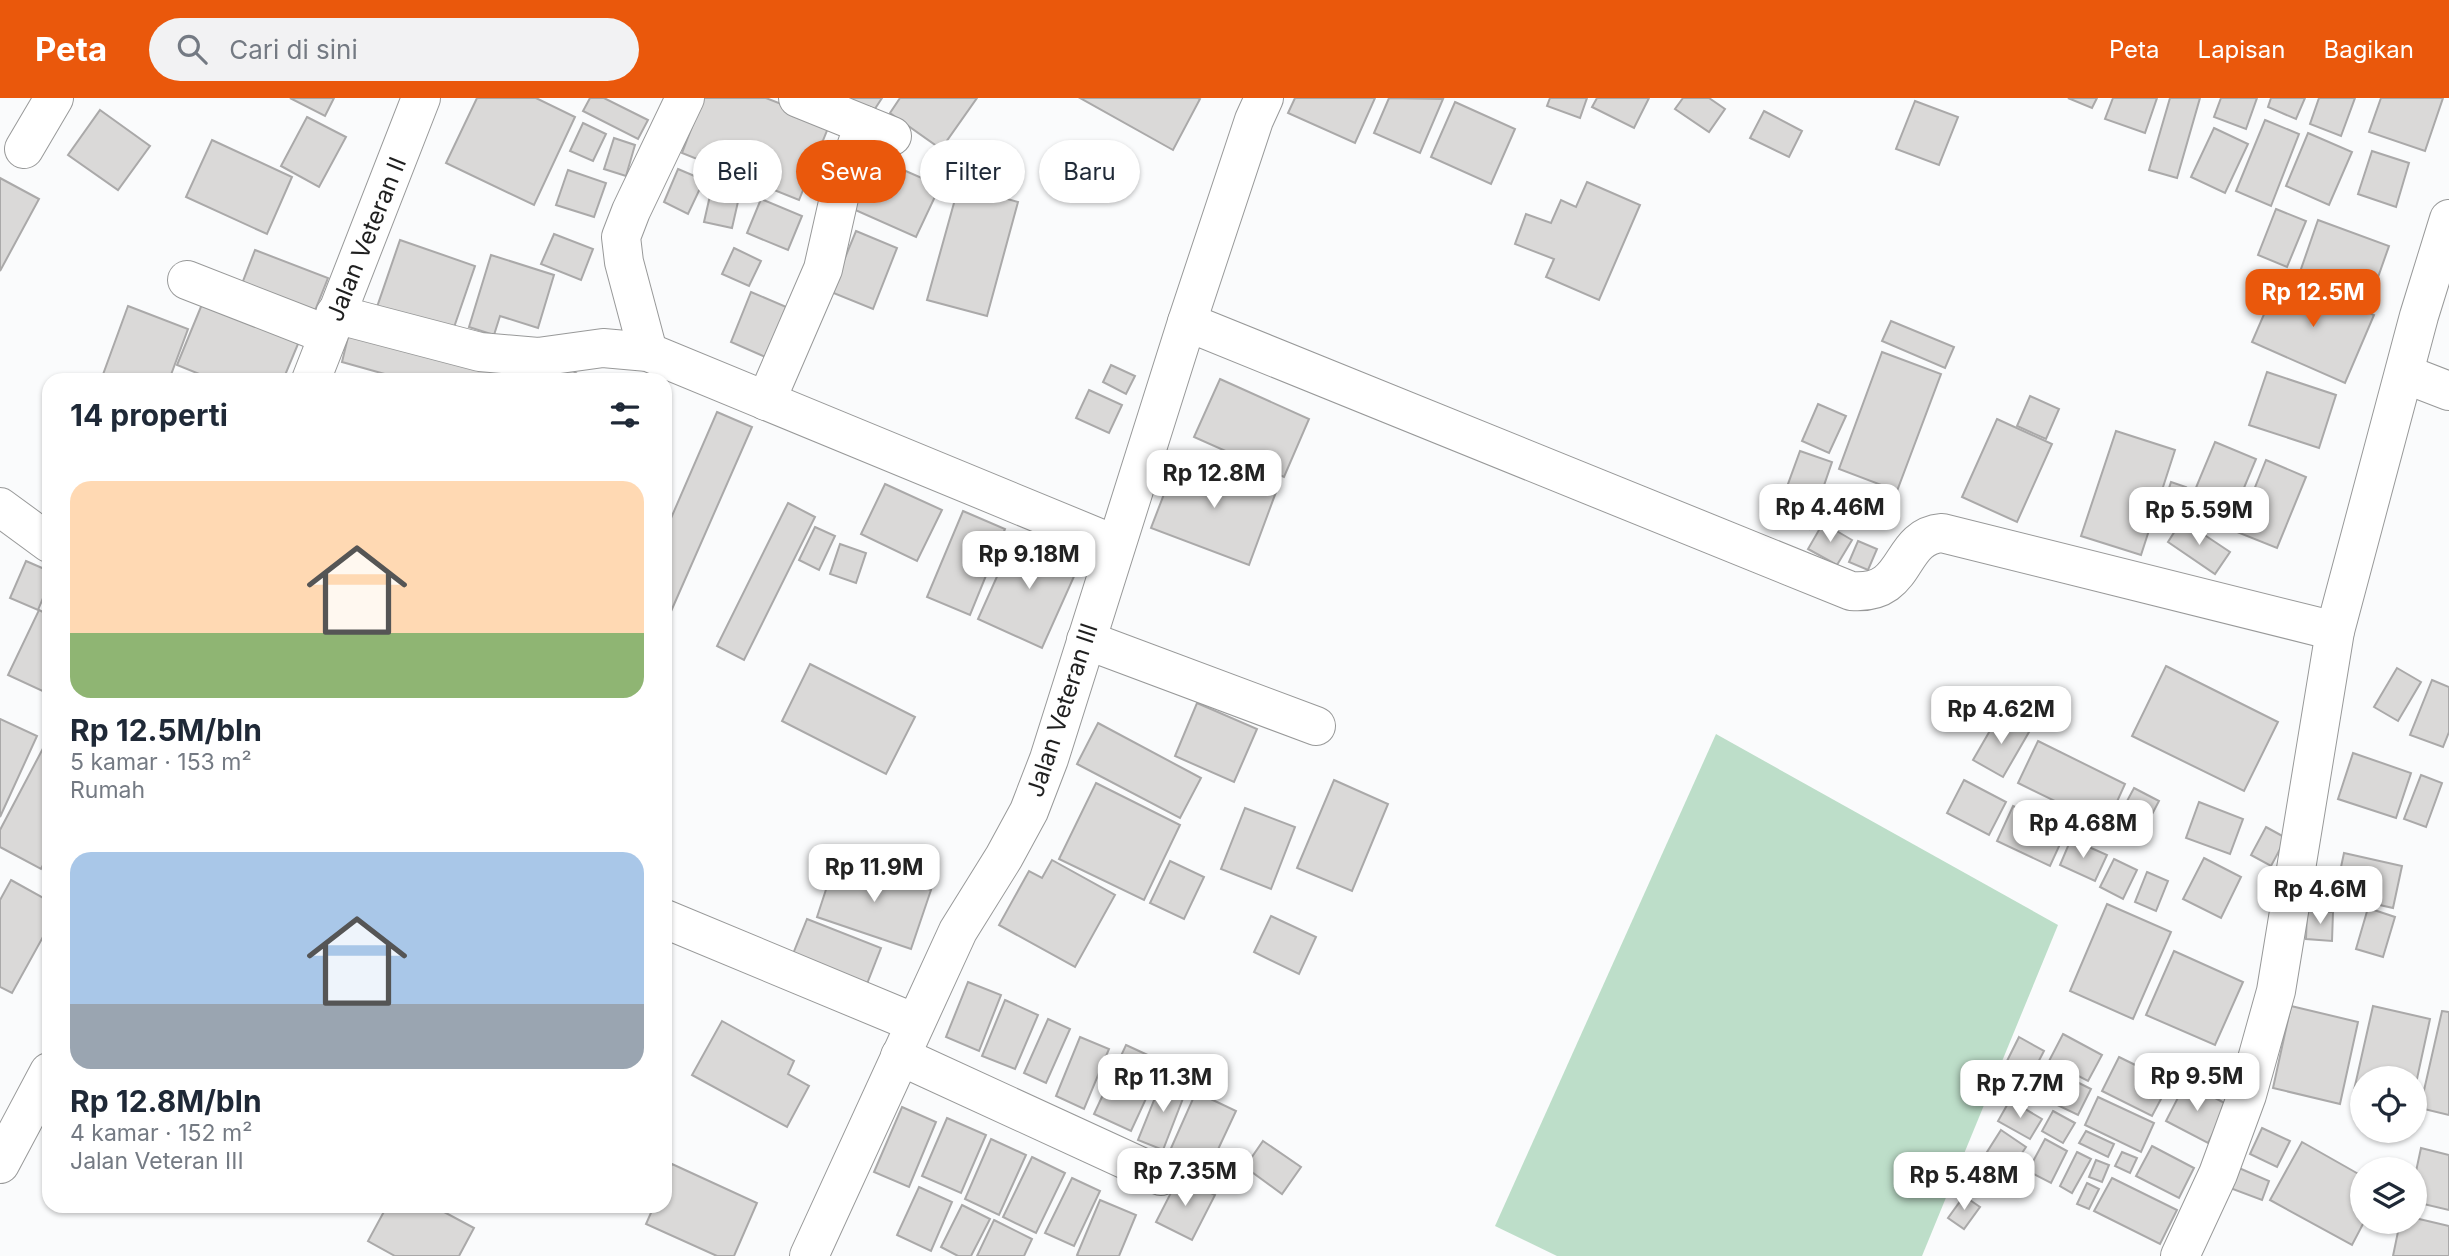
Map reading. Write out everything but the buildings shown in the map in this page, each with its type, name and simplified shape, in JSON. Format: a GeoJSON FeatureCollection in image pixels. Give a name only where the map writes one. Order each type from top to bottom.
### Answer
{"type":"FeatureCollection","features":[{"type":"Feature","properties":{"kind":"street"},"geometry":{"type":"LineString","coordinates":[[24,149],[54,98]]}},
{"type":"Feature","properties":{"kind":"street","name":"Jalan Veteran II"},"geometry":{"type":"LineString","coordinates":[[314,373],[421,98]]}},
{"type":"Feature","properties":{"kind":"street"},"geometry":{"type":"LineString","coordinates":[[648,352],[624,262],[621,237],[685,98]]}},
{"type":"Feature","properties":{"kind":"street"},"geometry":{"type":"LineString","coordinates":[[766,401],[823,269],[841,189],[878,130],[798,98]]}},
{"type":"Feature","properties":{"kind":"street","name":"Jalan Veteran III"},"geometry":{"type":"LineString","coordinates":[[809,1256],[958,931],[1029,811],[1049,759],[1188,322],[1254,120],[1264,98]]}},
{"type":"Feature","properties":{"kind":"street"},"geometry":{"type":"LineString","coordinates":[[2179,1256],[2218,1174],[2248,1095],[2276,991],[2335,631],[2419,316],[2449,219]]}},
{"type":"Feature","properties":{"kind":"street"},"geometry":{"type":"LineString","coordinates":[[187,280],[332,325],[480,352],[538,357],[603,348],[648,352],[1116,545]]}},
{"type":"Feature","properties":{"kind":"street"},"geometry":{"type":"LineString","coordinates":[[1188,322],[1850,591],[1875,590],[1887,584],[1922,538],[1942,533],[2335,631]]}},
{"type":"Feature","properties":{"kind":"street"},"geometry":{"type":"LineString","coordinates":[[2405,374],[2449,391]]}},
{"type":"Feature","properties":{"kind":"street"},"geometry":{"type":"LineString","coordinates":[[0,507],[42,539]]}},
{"type":"Feature","properties":{"kind":"street"},"geometry":{"type":"LineString","coordinates":[[1086,640],[1315,726]]}},
{"type":"Feature","properties":{"kind":"street"},"geometry":{"type":"LineString","coordinates":[[672,922],[907,1039],[1161,1176]]}},
{"type":"Feature","properties":{"kind":"street"},"geometry":{"type":"LineString","coordinates":[[0,1164],[42,1085]]}},
{"type":"Feature","properties":{"kind":"green space"},"geometry":{"type":"Polygon","coordinates":[[[1716,734],[2058,925],[1922,1256],[1557,1256],[1495,1226],[1716,734]]]}}]}
